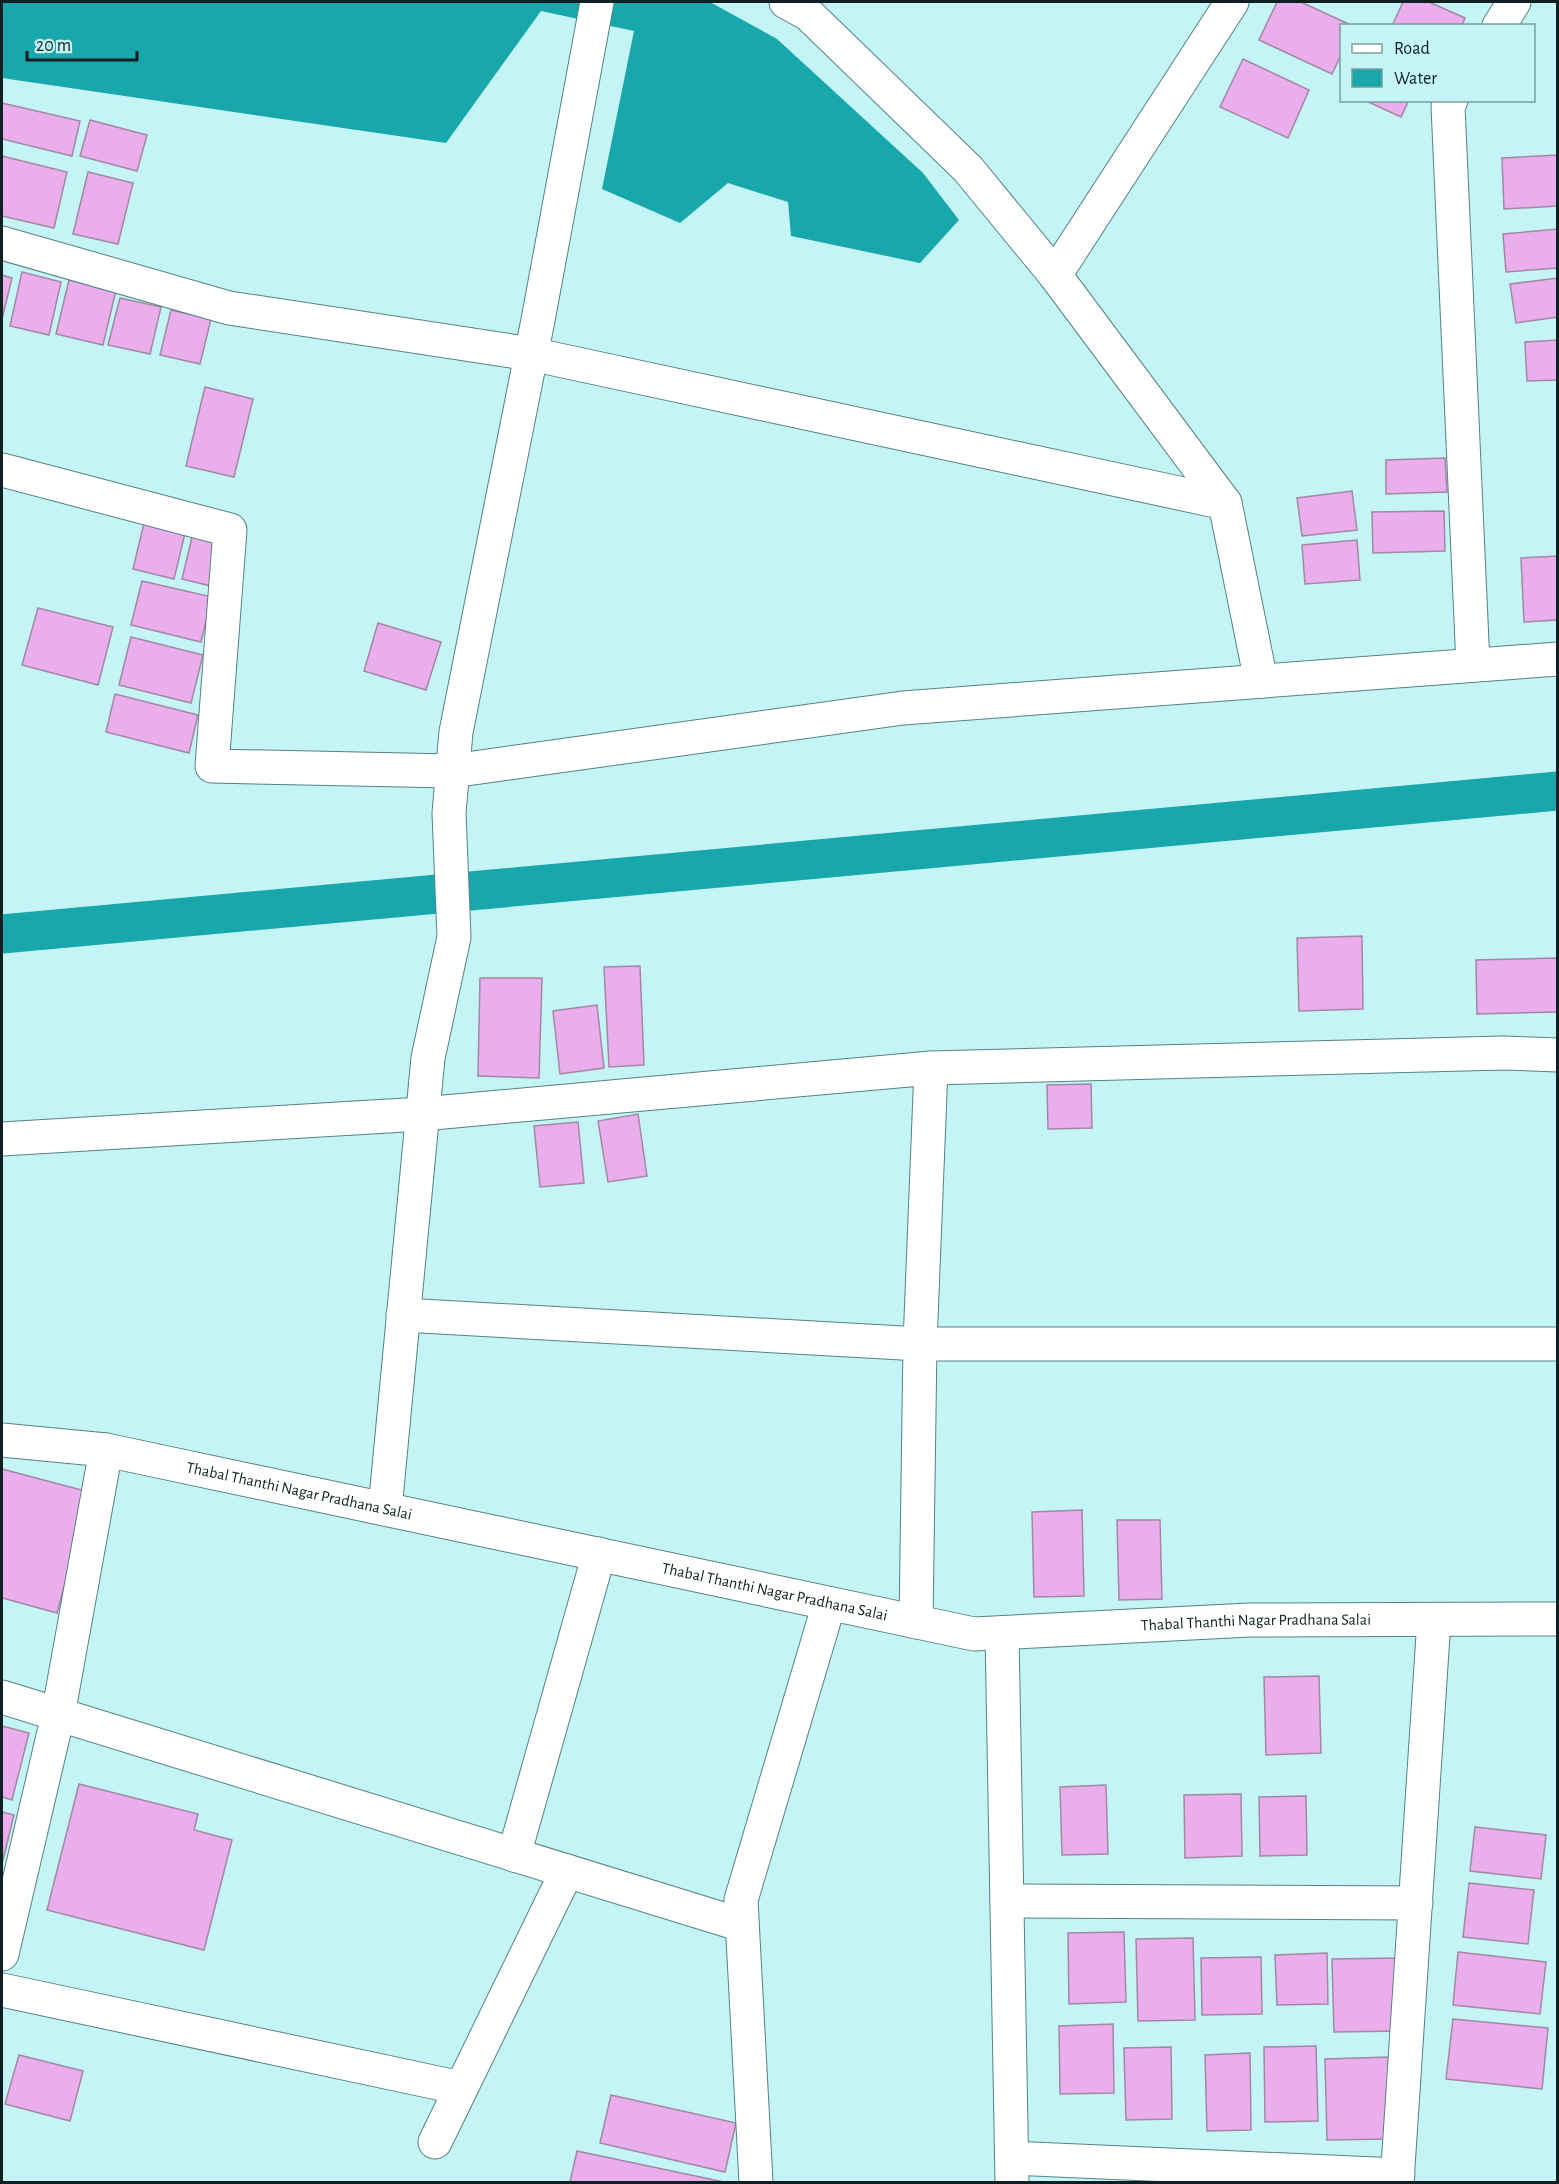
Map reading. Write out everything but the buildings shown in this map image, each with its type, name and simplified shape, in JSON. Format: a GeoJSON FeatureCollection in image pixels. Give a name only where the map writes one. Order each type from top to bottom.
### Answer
{"type":"FeatureCollection","features":[{"type":"Feature","properties":{"kind":"street"},"geometry":{"type":"LineString","coordinates":[[385,1509],[428,1058],[454,937],[449,813],[456,732],[531,354],[597,2]]}},
{"type":"Feature","properties":{"kind":"street"},"geometry":{"type":"LineString","coordinates":[[788,2],[808,14],[968,169],[1055,275],[1225,503],[1261,681]]}},
{"type":"Feature","properties":{"kind":"street"},"geometry":{"type":"LineString","coordinates":[[1055,275],[1232,2]]}},
{"type":"Feature","properties":{"kind":"street"},"geometry":{"type":"LineString","coordinates":[[1500,24],[1514,2]]}},
{"type":"Feature","properties":{"kind":"street"},"geometry":{"type":"LineString","coordinates":[[1450,102],[1448,106],[1473,665]]}},
{"type":"Feature","properties":{"kind":"street"},"geometry":{"type":"LineString","coordinates":[[2,243],[229,308],[531,354],[1225,503]]}},
{"type":"Feature","properties":{"kind":"street"},"geometry":{"type":"LineString","coordinates":[[2,470],[230,530],[212,766],[452,771],[903,708],[1557,659]]}},
{"type":"Feature","properties":{"kind":"street"},"geometry":{"type":"LineString","coordinates":[[2,1139],[422,1114],[931,1068],[1503,1053],[1557,1055]]}},
{"type":"Feature","properties":{"kind":"street"},"geometry":{"type":"LineString","coordinates":[[916,1622],[920,1344],[931,1068]]}},
{"type":"Feature","properties":{"kind":"street"},"geometry":{"type":"LineString","coordinates":[[403,1316],[920,1344],[1557,1344]]}},
{"type":"Feature","properties":{"kind":"street","name":"Thabal Thanthi Nagar Pradhana Salai"},"geometry":{"type":"LineString","coordinates":[[2,1440],[106,1450],[974,1634],[1250,1620],[1557,1619]]}},
{"type":"Feature","properties":{"kind":"street"},"geometry":{"type":"LineString","coordinates":[[2,1954],[58,1715],[106,1450]]}},
{"type":"Feature","properties":{"kind":"street"},"geometry":{"type":"LineString","coordinates":[[514,1854],[599,1554]]}},
{"type":"Feature","properties":{"kind":"street"},"geometry":{"type":"LineString","coordinates":[[756,2182],[741,1900],[829,1604]]}},
{"type":"Feature","properties":{"kind":"street"},"geometry":{"type":"LineString","coordinates":[[1002,1633],[1012,2170],[1397,2179],[1434,1620]]}},
{"type":"Feature","properties":{"kind":"street"},"geometry":{"type":"LineString","coordinates":[[2,1697],[742,1925]]}},
{"type":"Feature","properties":{"kind":"street"},"geometry":{"type":"LineString","coordinates":[[435,2142],[567,1871]]}},
{"type":"Feature","properties":{"kind":"street"},"geometry":{"type":"LineString","coordinates":[[1007,1901],[1416,1903]]}},
{"type":"Feature","properties":{"kind":"street"},"geometry":{"type":"LineString","coordinates":[[2,1990],[461,2088]]}},
{"type":"Feature","properties":{"kind":"water"},"geometry":{"type":"Polygon","coordinates":[[[2,2],[710,2],[777,39],[923,173],[959,220],[920,263],[791,236],[788,202],[728,183],[680,223],[602,189],[634,31],[541,11],[446,143],[2,78],[2,2]]]}},
{"type":"Feature","properties":{"kind":"waterway"},"geometry":{"type":"LineString","coordinates":[[2,934],[1558,791]]}}]}
